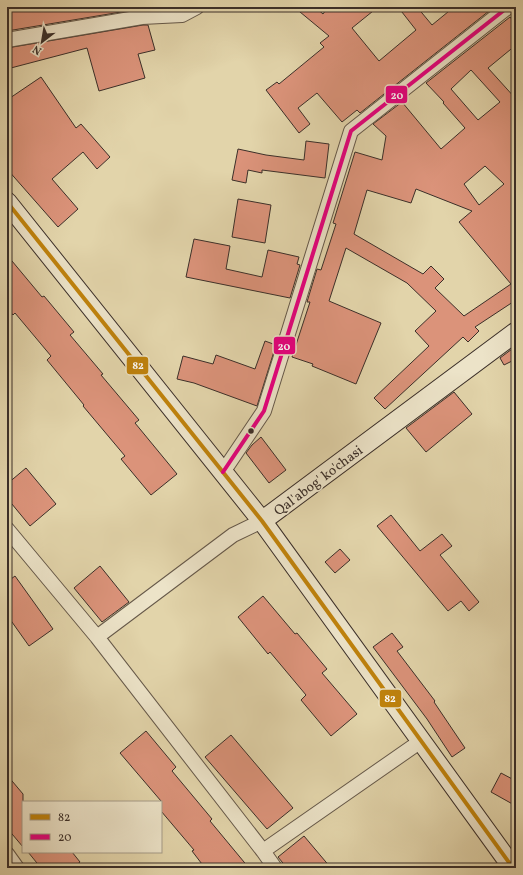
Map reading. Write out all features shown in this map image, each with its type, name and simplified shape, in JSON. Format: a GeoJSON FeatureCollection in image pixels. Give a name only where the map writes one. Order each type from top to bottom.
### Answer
{"type":"FeatureCollection","features":[{"type":"Feature","properties":{"kind":"main road"},"geometry":{"type":"LineString","coordinates":[[7,202],[262,521],[513,868]]}},
{"type":"Feature","properties":{"kind":"main road","name":"Qal'abog' ko'chasi"},"geometry":{"type":"LineString","coordinates":[[262,521],[516,332]]}},
{"type":"Feature","properties":{"kind":"street"},"geometry":{"type":"LineString","coordinates":[[7,40],[142,17],[182,14],[197,7]]}},
{"type":"Feature","properties":{"kind":"street"},"geometry":{"type":"LineString","coordinates":[[223,472],[264,411],[351,132],[508,7]]}},
{"type":"Feature","properties":{"kind":"street","name":"Qal'abog' ko'chasi"},"geometry":{"type":"LineString","coordinates":[[97,637],[233,535],[262,521]]}},
{"type":"Feature","properties":{"kind":"street"},"geometry":{"type":"LineString","coordinates":[[7,529],[97,637],[275,868]]}},
{"type":"Feature","properties":{"kind":"street"},"geometry":{"type":"LineString","coordinates":[[262,851],[421,740]]}},
{"type":"Feature","properties":{"kind":"street"},"geometry":{"type":"LineString","coordinates":[[7,854],[18,868]]}},
{"type":"Feature","properties":{"kind":"building"},"geometry":{"type":"Polygon","coordinates":[[[7,7],[139,7],[139,9],[7,31],[7,7]]]}},
{"type":"Feature","properties":{"kind":"building"},"geometry":{"type":"Polygon","coordinates":[[[294,7],[315,7],[323,14],[328,7],[378,7],[352,28],[379,61],[416,30],[398,7],[417,7],[432,25],[454,7],[494,7],[360,113],[357,110],[342,122],[317,93],[298,108],[310,124],[299,133],[266,90],[277,82],[279,84],[324,47],[320,43],[329,36],[294,7]]]}},
{"type":"Feature","properties":{"kind":"building"},"geometry":{"type":"Polygon","coordinates":[[[510,17],[516,24],[516,45],[488,68],[516,99],[516,300],[475,327],[479,331],[468,342],[463,337],[385,409],[374,398],[429,346],[415,331],[436,311],[407,283],[346,248],[329,301],[381,323],[356,384],[312,366],[313,364],[292,357],[310,302],[307,302],[317,269],[321,270],[336,224],[333,223],[355,152],[382,160],[386,136],[373,124],[402,102],[441,149],[465,128],[426,83],[510,17]],[[471,70],[451,89],[478,120],[500,102],[471,70]],[[485,166],[464,184],[479,205],[504,184],[485,166]],[[416,189],[411,203],[367,190],[354,234],[423,274],[431,266],[444,279],[435,288],[464,316],[511,284],[459,222],[472,211],[416,189]]]}},
{"type":"Feature","properties":{"kind":"building"},"geometry":{"type":"Polygon","coordinates":[[[148,25],[155,50],[138,54],[145,78],[99,91],[87,48],[7,69],[7,48],[148,25]]]}},
{"type":"Feature","properties":{"kind":"building"},"geometry":{"type":"Polygon","coordinates":[[[41,77],[76,128],[81,124],[110,157],[97,169],[83,152],[52,179],[78,209],[58,227],[7,169],[7,100],[41,77]]]}},
{"type":"Feature","properties":{"kind":"building"},"geometry":{"type":"Polygon","coordinates":[[[306,141],[329,144],[325,178],[262,170],[262,173],[248,170],[246,183],[232,180],[238,149],[266,155],[304,160],[306,141]]]}},
{"type":"Feature","properties":{"kind":"building"},"geometry":{"type":"Polygon","coordinates":[[[238,199],[271,205],[265,243],[232,237],[238,199]]]}},
{"type":"Feature","properties":{"kind":"building"},"geometry":{"type":"Polygon","coordinates":[[[194,239],[230,246],[226,269],[262,277],[268,250],[299,257],[297,264],[300,265],[290,298],[186,277],[194,239]]]}},
{"type":"Feature","properties":{"kind":"building"},"geometry":{"type":"Polygon","coordinates":[[[7,255],[74,332],[70,335],[139,420],[135,423],[177,474],[151,495],[121,459],[125,456],[47,360],[51,356],[15,313],[13,315],[7,308],[7,255]]]}},
{"type":"Feature","properties":{"kind":"building"},"geometry":{"type":"Polygon","coordinates":[[[265,341],[276,345],[257,406],[194,383],[177,379],[183,356],[213,364],[216,355],[255,369],[265,341]]]}},
{"type":"Feature","properties":{"kind":"building"},"geometry":{"type":"Polygon","coordinates":[[[516,346],[516,359],[504,365],[500,358],[516,346]]]}},
{"type":"Feature","properties":{"kind":"building"},"geometry":{"type":"Polygon","coordinates":[[[454,392],[472,414],[426,452],[406,428],[454,392]]]}},
{"type":"Feature","properties":{"kind":"building"},"geometry":{"type":"Polygon","coordinates":[[[261,437],[286,470],[269,483],[246,453],[261,437]]]}},
{"type":"Feature","properties":{"kind":"building"},"geometry":{"type":"Polygon","coordinates":[[[26,468],[56,504],[30,526],[7,498],[7,484],[26,468]]]}},
{"type":"Feature","properties":{"kind":"building"},"geometry":{"type":"Polygon","coordinates":[[[391,515],[420,551],[442,534],[452,546],[440,555],[479,602],[469,611],[461,601],[448,611],[377,526],[391,515]]]}},
{"type":"Feature","properties":{"kind":"building"},"geometry":{"type":"Polygon","coordinates":[[[340,549],[350,560],[335,573],[325,562],[340,549]]]}},
{"type":"Feature","properties":{"kind":"building"},"geometry":{"type":"Polygon","coordinates":[[[100,566],[129,602],[102,622],[74,588],[100,566]]]}},
{"type":"Feature","properties":{"kind":"building"},"geometry":{"type":"Polygon","coordinates":[[[15,576],[53,629],[29,646],[7,615],[7,582],[15,576]]]}},
{"type":"Feature","properties":{"kind":"building"},"geometry":{"type":"Polygon","coordinates":[[[263,596],[327,669],[322,673],[357,714],[331,736],[301,700],[306,695],[270,652],[268,654],[238,617],[263,596]]]}},
{"type":"Feature","properties":{"kind":"building"},"geometry":{"type":"Polygon","coordinates":[[[392,633],[403,647],[397,651],[435,701],[434,702],[465,748],[452,757],[427,719],[373,647],[392,633]]]}},
{"type":"Feature","properties":{"kind":"building"},"geometry":{"type":"Polygon","coordinates":[[[146,731],[176,767],[172,771],[212,819],[210,821],[249,868],[205,868],[192,851],[194,850],[162,812],[162,801],[120,753],[146,731]]]}},
{"type":"Feature","properties":{"kind":"building"},"geometry":{"type":"Polygon","coordinates":[[[231,735],[293,808],[267,829],[205,757],[231,735]]]}},
{"type":"Feature","properties":{"kind":"building"},"geometry":{"type":"Polygon","coordinates":[[[501,773],[516,781],[516,806],[491,792],[501,773]]]}},
{"type":"Feature","properties":{"kind":"building"},"geometry":{"type":"Polygon","coordinates":[[[7,775],[23,794],[22,846],[7,828],[7,775]]]}},
{"type":"Feature","properties":{"kind":"building"},"geometry":{"type":"Polygon","coordinates":[[[304,836],[331,868],[287,868],[278,857],[304,836]]]}},
{"type":"Feature","properties":{"kind":"building"},"geometry":{"type":"Polygon","coordinates":[[[29,853],[73,853],[80,862],[73,868],[41,868],[29,853]]]}},
{"type":"Feature","properties":{"kind":"transit line","name":"20"},"geometry":{"type":"LineString","coordinates":[[223,472],[264,411],[351,131],[508,7]]}},
{"type":"Feature","properties":{"kind":"transit line","name":"82"},"geometry":{"type":"LineString","coordinates":[[7,202],[262,521],[513,868]]}}]}
